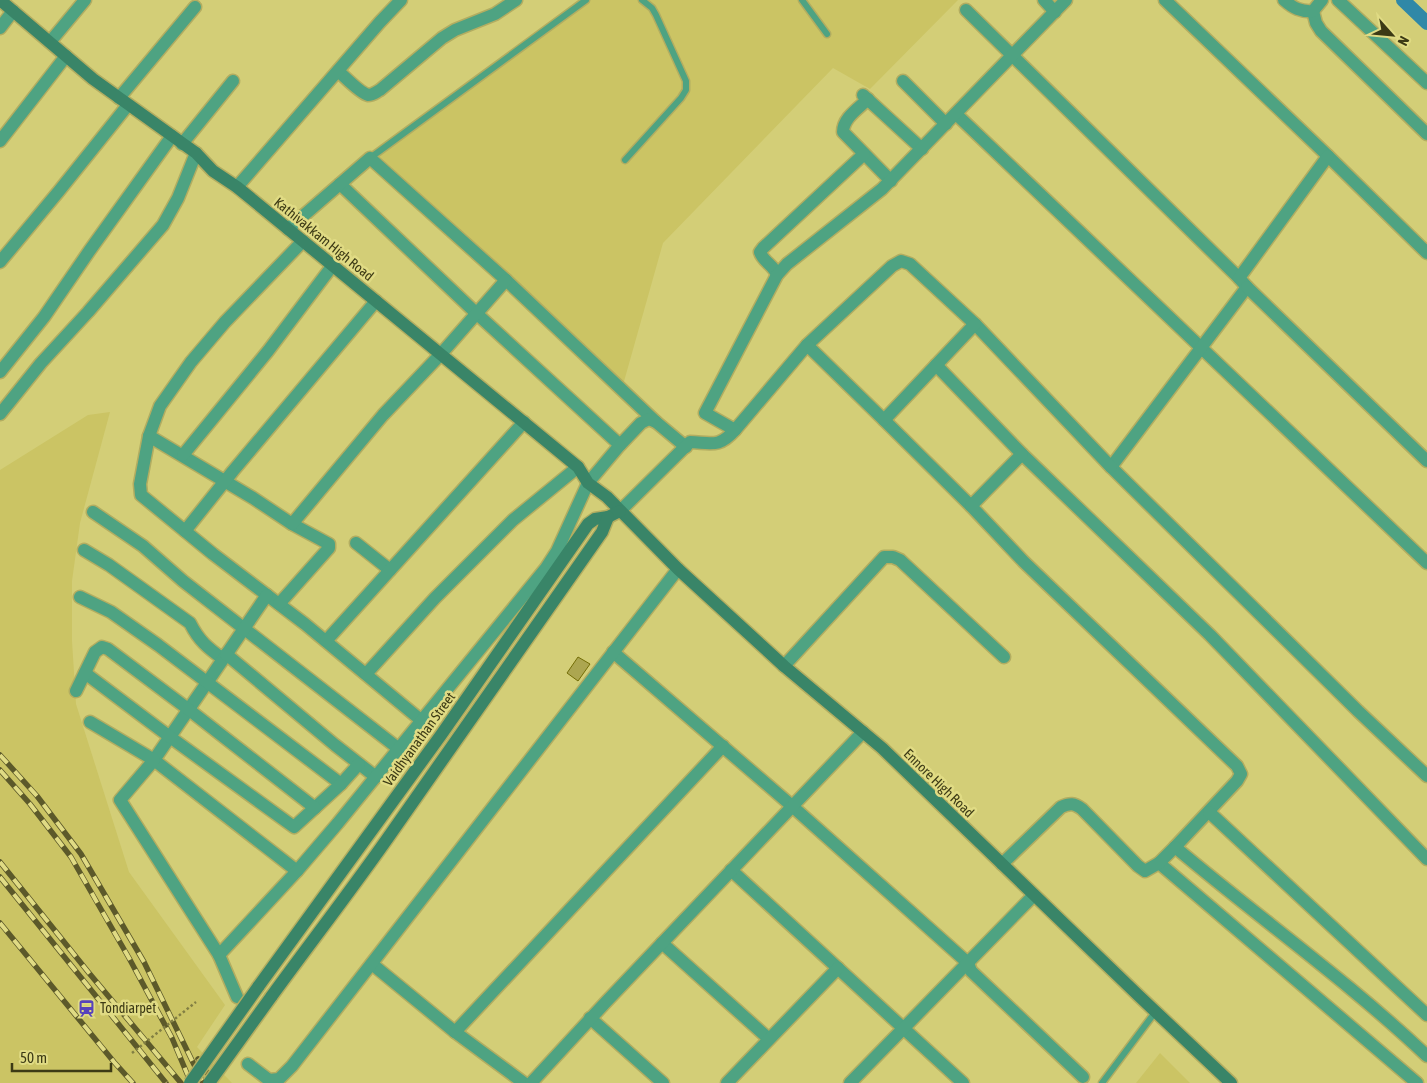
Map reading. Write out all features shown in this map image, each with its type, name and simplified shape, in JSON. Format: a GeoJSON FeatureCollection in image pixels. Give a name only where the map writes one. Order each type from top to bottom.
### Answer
{"type":"FeatureCollection","features":[{"type":"Feature","properties":{"kind":"main road","name":"Kathivakkam High Road"},"geometry":{"type":"LineString","coordinates":[[0,0],[93,79],[196,154],[214,171],[238,187],[524,422],[578,467],[588,483],[607,497],[620,511]]}},
{"type":"Feature","properties":{"kind":"main road","name":"Vaidhyanathan Street"},"geometry":{"type":"LineString","coordinates":[[190,1083],[441,735],[588,524],[595,519],[608,517],[620,511]]}},
{"type":"Feature","properties":{"kind":"main road","name":"Ennore High Road"},"geometry":{"type":"LineString","coordinates":[[620,511],[678,569],[784,666],[882,748],[1232,1083]]}},
{"type":"Feature","properties":{"kind":"main road"},"geometry":{"type":"LineString","coordinates":[[209,1083],[392,833],[602,532],[608,517]]}},
{"type":"Feature","properties":{"kind":"street"},"geometry":{"type":"LineString","coordinates":[[50,42],[85,0]]}},
{"type":"Feature","properties":{"kind":"street"},"geometry":{"type":"LineString","coordinates":[[238,187],[401,0]]}},
{"type":"Feature","properties":{"kind":"street"},"geometry":{"type":"LineString","coordinates":[[338,70],[362,92],[367,95],[373,94],[454,30],[495,14],[516,0]]}},
{"type":"Feature","properties":{"kind":"street"},"geometry":{"type":"LineString","coordinates":[[1044,0],[1055,12]]}},
{"type":"Feature","properties":{"kind":"street"},"geometry":{"type":"LineString","coordinates":[[734,430],[705,413],[777,275],[787,264],[891,181],[1066,0]]}},
{"type":"Feature","properties":{"kind":"street"},"geometry":{"type":"LineString","coordinates":[[1165,0],[1427,253]]}},
{"type":"Feature","properties":{"kind":"street"},"geometry":{"type":"LineString","coordinates":[[1284,0],[1295,9],[1303,12],[1313,11],[1322,0]]}},
{"type":"Feature","properties":{"kind":"street"},"geometry":{"type":"LineString","coordinates":[[1338,0],[1427,83]]}},
{"type":"Feature","properties":{"kind":"street"},"geometry":{"type":"LineString","coordinates":[[0,262],[59,191],[195,7]]}},
{"type":"Feature","properties":{"kind":"street"},"geometry":{"type":"LineString","coordinates":[[966,10],[1427,461]]}},
{"type":"Feature","properties":{"kind":"street"},"geometry":{"type":"LineString","coordinates":[[0,28],[13,11]]}},
{"type":"Feature","properties":{"kind":"street"},"geometry":{"type":"LineString","coordinates":[[1313,11],[1316,23],[1321,31],[1427,134]]}},
{"type":"Feature","properties":{"kind":"street"},"geometry":{"type":"LineString","coordinates":[[0,141],[66,56]]}},
{"type":"Feature","properties":{"kind":"street"},"geometry":{"type":"LineString","coordinates":[[0,372],[44,317],[90,250],[177,140],[233,81]]}},
{"type":"Feature","properties":{"kind":"street"},"geometry":{"type":"LineString","coordinates":[[903,81],[946,124]]}},
{"type":"Feature","properties":{"kind":"street"},"geometry":{"type":"LineString","coordinates":[[891,181],[843,132],[843,126],[865,97],[922,149]]}},
{"type":"Feature","properties":{"kind":"street"},"geometry":{"type":"LineString","coordinates":[[956,114],[1427,563]]}},
{"type":"Feature","properties":{"kind":"street"},"geometry":{"type":"LineString","coordinates":[[0,414],[41,363],[163,225],[178,198],[196,154]]}},
{"type":"Feature","properties":{"kind":"street"},"geometry":{"type":"LineString","coordinates":[[777,275],[775,270],[761,257],[760,252],[864,154]]}},
{"type":"Feature","properties":{"kind":"street"},"geometry":{"type":"LineString","coordinates":[[1112,467],[1202,347],[1243,282],[1328,156]]}},
{"type":"Feature","properties":{"kind":"street"},"geometry":{"type":"LineString","coordinates":[[288,229],[370,158],[506,280],[656,422],[686,447]]}},
{"type":"Feature","properties":{"kind":"street"},"geometry":{"type":"LineString","coordinates":[[340,184],[476,313],[620,445]]}},
{"type":"Feature","properties":{"kind":"street"},"geometry":{"type":"LineString","coordinates":[[303,241],[225,322],[191,362],[160,406],[149,436],[140,484],[141,495],[280,604],[422,720]]}},
{"type":"Feature","properties":{"kind":"street"},"geometry":{"type":"LineString","coordinates":[[620,511],[690,442],[720,443],[728,438],[807,345],[892,266],[901,261],[910,264],[975,324],[1112,467],[1358,711],[1427,776]]}},
{"type":"Feature","properties":{"kind":"street"},"geometry":{"type":"LineString","coordinates":[[182,455],[268,350],[333,265]]}},
{"type":"Feature","properties":{"kind":"street"},"geometry":{"type":"LineString","coordinates":[[292,524],[383,415],[506,280]]}},
{"type":"Feature","properties":{"kind":"street"},"geometry":{"type":"LineString","coordinates":[[186,531],[318,368],[376,301]]}},
{"type":"Feature","properties":{"kind":"street"},"geometry":{"type":"LineString","coordinates":[[884,420],[975,324]]}},
{"type":"Feature","properties":{"kind":"street"},"geometry":{"type":"LineString","coordinates":[[807,345],[971,506],[1024,562],[1237,766],[1241,774],[1209,812],[1175,847],[1159,863],[1145,871],[1076,804],[1068,804],[1061,807],[1002,864]]}},
{"type":"Feature","properties":{"kind":"street"},"geometry":{"type":"LineString","coordinates":[[936,365],[1022,454],[1210,635],[1427,859]]}},
{"type":"Feature","properties":{"kind":"street"},"geometry":{"type":"LineString","coordinates":[[219,955],[297,871],[546,568],[557,552],[588,483],[641,423],[649,419],[656,422]]}},
{"type":"Feature","properties":{"kind":"street"},"geometry":{"type":"LineString","coordinates":[[326,641],[524,422]]}},
{"type":"Feature","properties":{"kind":"street"},"geometry":{"type":"LineString","coordinates":[[149,436],[225,481],[292,524],[330,544],[329,548],[280,604]]}},
{"type":"Feature","properties":{"kind":"street"},"geometry":{"type":"LineString","coordinates":[[971,506],[1022,454]]}},
{"type":"Feature","properties":{"kind":"street"},"geometry":{"type":"LineString","coordinates":[[366,674],[436,598],[513,520],[578,467]]}},
{"type":"Feature","properties":{"kind":"street"},"geometry":{"type":"LineString","coordinates":[[93,512],[143,546],[184,581],[399,749]]}},
{"type":"Feature","properties":{"kind":"street"},"geometry":{"type":"LineString","coordinates":[[356,543],[390,570]]}},
{"type":"Feature","properties":{"kind":"street"},"geometry":{"type":"LineString","coordinates":[[84,550],[109,565],[190,623],[194,632],[205,646],[225,657],[376,777]]}},
{"type":"Feature","properties":{"kind":"street"},"geometry":{"type":"LineString","coordinates":[[784,666],[884,557],[893,557],[900,560],[1004,657]]}},
{"type":"Feature","properties":{"kind":"street"},"geometry":{"type":"LineString","coordinates":[[248,1064],[269,1080],[279,1079],[292,1066],[678,569]]}},
{"type":"Feature","properties":{"kind":"street"},"geometry":{"type":"LineString","coordinates":[[237,997],[219,955],[120,800],[154,760],[267,595]]}},
{"type":"Feature","properties":{"kind":"street"},"geometry":{"type":"LineString","coordinates":[[80,597],[111,612],[207,682],[340,784]]}},
{"type":"Feature","properties":{"kind":"street"},"geometry":{"type":"LineString","coordinates":[[76,691],[95,652],[102,647],[116,654],[315,808]]}},
{"type":"Feature","properties":{"kind":"street"},"geometry":{"type":"LineString","coordinates":[[613,652],[792,806],[968,963],[971,971],[1083,1077]]}},
{"type":"Feature","properties":{"kind":"street"},"geometry":{"type":"LineString","coordinates":[[85,673],[294,827],[359,764]]}},
{"type":"Feature","properties":{"kind":"street"},"geometry":{"type":"LineString","coordinates":[[90,722],[154,760],[297,871]]}},
{"type":"Feature","properties":{"kind":"street"},"geometry":{"type":"LineString","coordinates":[[531,1083],[590,1018],[863,732]]}},
{"type":"Feature","properties":{"kind":"street"},"geometry":{"type":"LineString","coordinates":[[455,1032],[723,746]]}},
{"type":"Feature","properties":{"kind":"street"},"geometry":{"type":"LineString","coordinates":[[1209,812],[1427,1016]]}},
{"type":"Feature","properties":{"kind":"street"},"geometry":{"type":"LineString","coordinates":[[1175,847],[1314,959],[1427,1056]]}},
{"type":"Feature","properties":{"kind":"street"},"geometry":{"type":"LineString","coordinates":[[1159,863],[1417,1083]]}},
{"type":"Feature","properties":{"kind":"street"},"geometry":{"type":"LineString","coordinates":[[731,870],[963,1083]]}},
{"type":"Feature","properties":{"kind":"street"},"geometry":{"type":"LineString","coordinates":[[850,1083],[1034,895]]}},
{"type":"Feature","properties":{"kind":"street"},"geometry":{"type":"LineString","coordinates":[[662,943],[770,1039]]}},
{"type":"Feature","properties":{"kind":"street"},"geometry":{"type":"LineString","coordinates":[[372,964],[455,1032],[524,1083]]}},
{"type":"Feature","properties":{"kind":"street"},"geometry":{"type":"LineString","coordinates":[[726,1083],[838,968]]}},
{"type":"Feature","properties":{"kind":"street"},"geometry":{"type":"LineString","coordinates":[[590,1018],[663,1083]]}},
{"type":"Feature","properties":{"kind":"lane"},"geometry":{"type":"LineString","coordinates":[[370,158],[586,0]]}},
{"type":"Feature","properties":{"kind":"lane"},"geometry":{"type":"LineString","coordinates":[[625,160],[686,90],[686,81],[656,16],[652,8],[642,0]]}},
{"type":"Feature","properties":{"kind":"lane"},"geometry":{"type":"LineString","coordinates":[[802,0],[827,34]]}},
{"type":"Feature","properties":{"kind":"lane"},"geometry":{"type":"LineString","coordinates":[[1102,1083],[1156,1012]]}},
{"type":"Feature","properties":{"kind":"path"},"geometry":{"type":"LineString","coordinates":[[132,1054],[196,1002]]}},
{"type":"Feature","properties":{"kind":"shaded area"},"geometry":{"type":"Polygon","coordinates":[[[578,0],[958,0],[870,89],[833,68],[663,243],[623,385],[376,153],[578,0]]]}},
{"type":"Feature","properties":{"kind":"shaded area"},"geometry":{"type":"Polygon","coordinates":[[[110,412],[80,523],[72,581],[72,641],[76,704],[129,872],[225,1005],[197,1047],[232,1083],[0,1083],[0,470],[88,415],[110,412]]]}},
{"type":"Feature","properties":{"kind":"shaded area"},"geometry":{"type":"Polygon","coordinates":[[[1160,1053],[1190,1083],[1136,1083],[1160,1053]]]}},
{"type":"Feature","properties":{"kind":"building"},"geometry":{"type":"Polygon","coordinates":[[[578,657],[590,664],[578,681],[567,673],[578,657]]]}},
{"type":"Feature","properties":{"kind":"waterway"},"geometry":{"type":"LineString","coordinates":[[1403,0],[1427,23]]}},
{"type":"Feature","properties":{"kind":"railway"},"geometry":{"type":"LineString","coordinates":[[0,755],[37,796],[81,854],[144,962],[203,1083]]}},
{"type":"Feature","properties":{"kind":"railway"},"geometry":{"type":"LineString","coordinates":[[0,770],[30,804],[71,857],[172,1038],[191,1083]]}},
{"type":"Feature","properties":{"kind":"railway"},"geometry":{"type":"LineString","coordinates":[[0,862],[181,1083]]}},
{"type":"Feature","properties":{"kind":"railway"},"geometry":{"type":"LineString","coordinates":[[0,877],[166,1083]]}},
{"type":"Feature","properties":{"kind":"railway"},"geometry":{"type":"LineString","coordinates":[[0,923],[133,1083]]}},
{"type":"Feature","properties":{"kind":"railway"},"geometry":{"type":"LineString","coordinates":[[198,1059],[214,1083]]}},
{"type":"Feature","properties":{"kind":"place","name":"Tondiarpet"},"geometry":{"type":"Point","coordinates":[86,1008]}}]}
